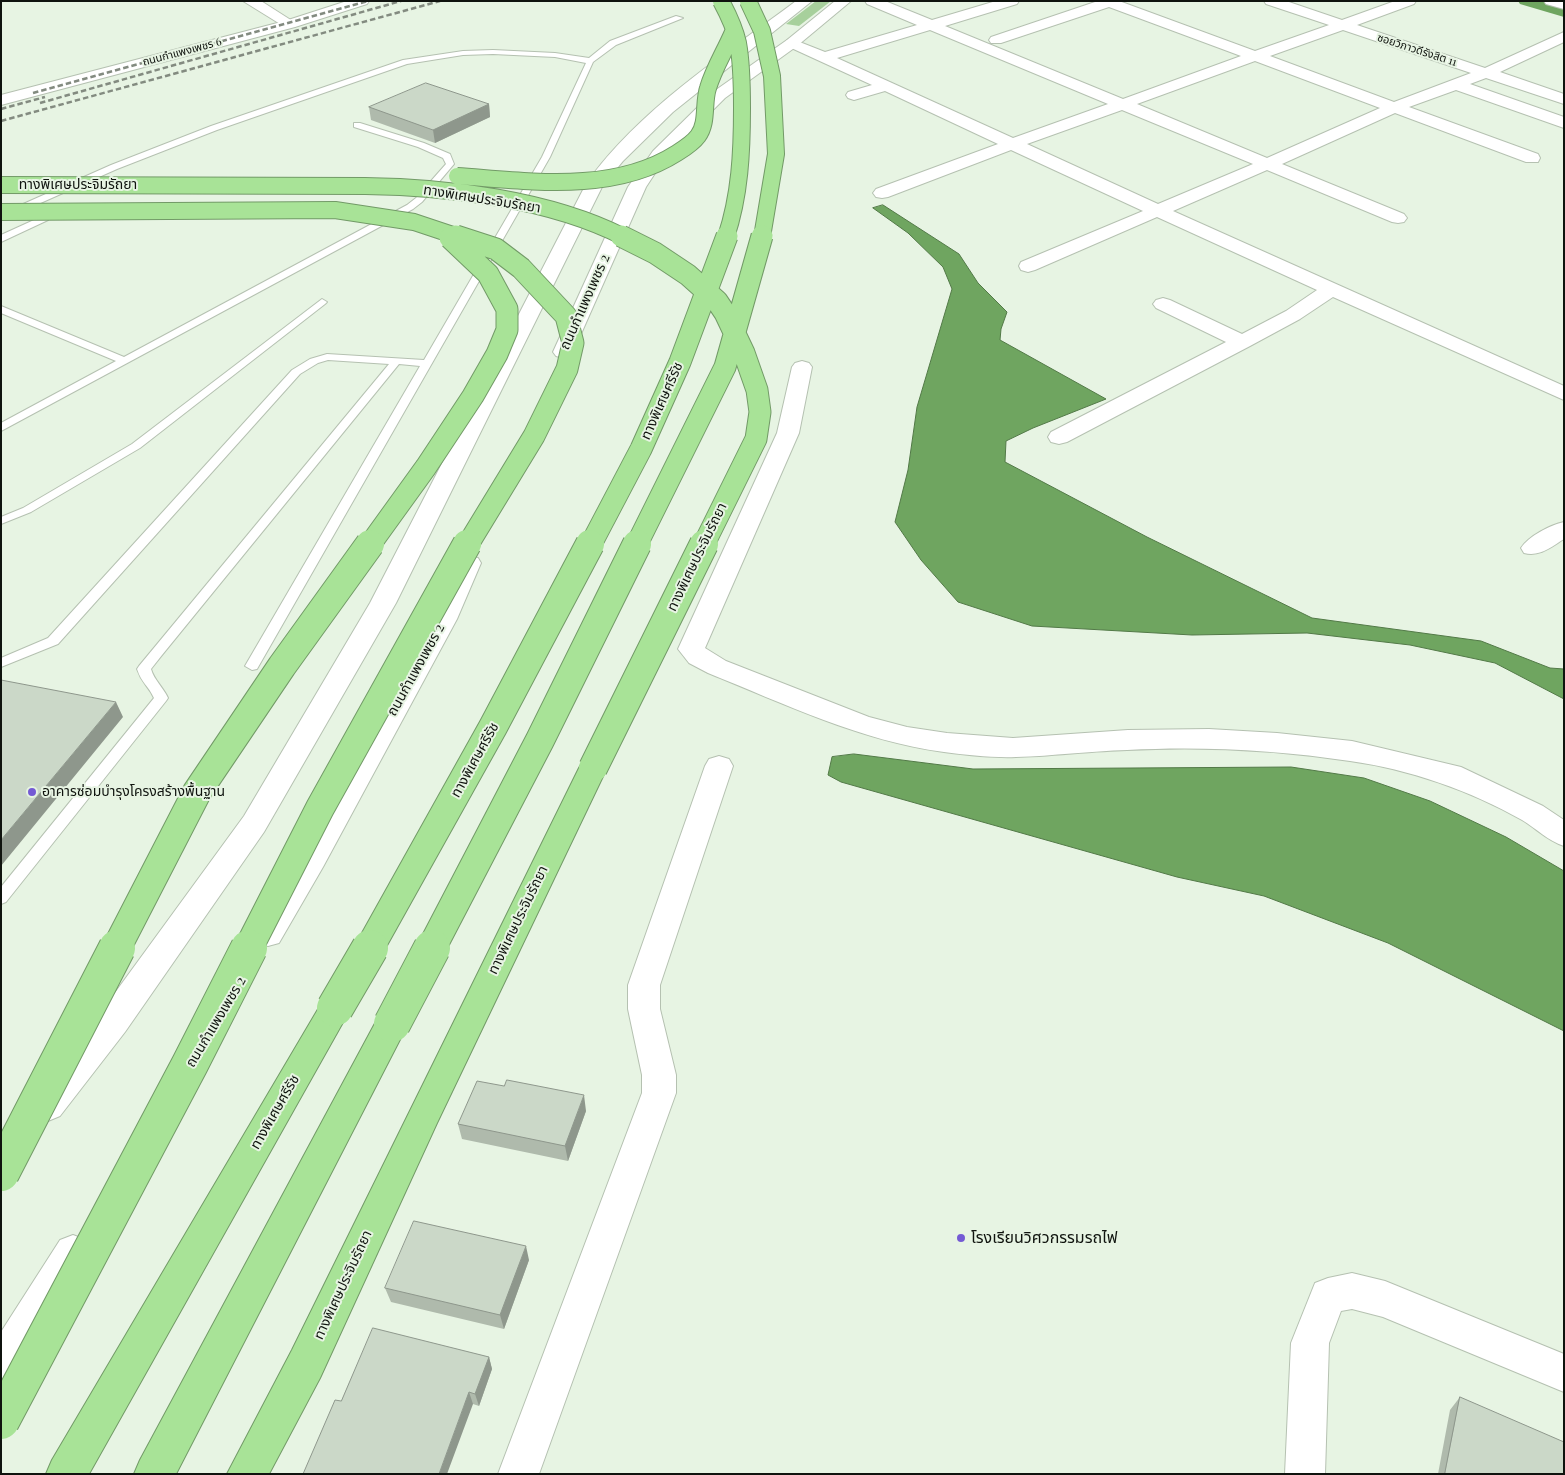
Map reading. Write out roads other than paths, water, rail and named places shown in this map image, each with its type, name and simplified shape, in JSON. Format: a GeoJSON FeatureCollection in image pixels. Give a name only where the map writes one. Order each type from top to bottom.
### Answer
{"type":"FeatureCollection","features":[{"type":"Feature","properties":{"kind":"highway","name":"ทางพิเศษศรีรัช"},"geometry":{"type":"LineString","coordinates":[[66,1474],[401,894],[588,550],[641,448],[698,317],[718,264],[735,210],[742,151],[742,80],[738,43],[728,13],[721,1]]}},
{"type":"Feature","properties":{"kind":"highway"},"geometry":{"type":"LineString","coordinates":[[154,1474],[457,902],[640,541],[725,367],[762,237],[776,154],[772,76],[762,31],[748,1]]}},
{"type":"Feature","properties":{"kind":"highway"},"geometry":{"type":"LineString","coordinates":[[173,184],[314,174],[366,173],[563,181],[594,179],[650,168],[676,155],[699,135],[704,119],[705,98],[733,32]]}},
{"type":"Feature","properties":{"kind":"highway","name":"ทางพิเศษประจิมรัถยา"},"geometry":{"type":"LineString","coordinates":[[1,185],[173,184],[422,188],[485,196],[547,209],[610,232],[645,248],[670,263],[718,303],[742,350],[754,381],[760,409],[756,439],[429,1104],[306,1364],[247,1474]]}},
{"type":"Feature","properties":{"kind":"highway","name":"ทางพิเศษประจิมรัถยา"},"geometry":{"type":"LineString","coordinates":[[1,212],[335,210],[414,222],[496,249],[521,268],[566,316],[573,344],[567,369],[534,436],[472,536],[320,808],[190,1064],[1,1422]]}},
{"type":"Feature","properties":{"kind":"highway"},"geometry":{"type":"LineString","coordinates":[[1,1173],[197,792],[282,666],[426,467],[473,396],[497,354],[507,330],[507,309],[488,274],[444,233]]}},
{"type":"Feature","properties":{"kind":"street"},"geometry":{"type":"LineString","coordinates":[[250,1],[286,22]]}},
{"type":"Feature","properties":{"kind":"street","name":"ถนนกำแพงเพชร 6"},"geometry":{"type":"LineString","coordinates":[[1,94],[286,22],[357,1]]}},
{"type":"Feature","properties":{"kind":"street","name":"ถนนกำแพงเพชร 6"},"geometry":{"type":"LineString","coordinates":[[1,100],[362,1]]}},
{"type":"Feature","properties":{"kind":"street"},"geometry":{"type":"LineString","coordinates":[[1,1166],[113,1022],[254,824],[383,603],[595,184],[622,150],[687,90],[805,1]]}},
{"type":"Feature","properties":{"kind":"street","name":"ถนนกำแพงเพชร 2"},"geometry":{"type":"LineString","coordinates":[[1,1367],[182,1079],[308,867],[439,627],[637,187],[659,155],[719,95],[792,43],[844,1]]}},
{"type":"Feature","properties":{"kind":"street"},"geometry":{"type":"LineString","coordinates":[[872,1],[1123,104],[1265,165],[1398,218]]}},
{"type":"Feature","properties":{"kind":"street","name":"ซอยวิภาวดีรังสิต 11"},"geometry":{"type":"LineString","coordinates":[[1271,1],[1486,72],[1564,100]]}},
{"type":"Feature","properties":{"kind":"street"},"geometry":{"type":"LineString","coordinates":[[882,194],[1012,144],[1257,58],[1409,1]]}},
{"type":"Feature","properties":{"kind":"street"},"geometry":{"type":"LineString","coordinates":[[1551,1],[1564,5]]}},
{"type":"Feature","properties":{"kind":"street"},"geometry":{"type":"LineString","coordinates":[[825,57],[1011,2],[1079,31]]}},
{"type":"Feature","properties":{"kind":"street"},"geometry":{"type":"LineString","coordinates":[[996,40],[1107,2],[1532,158]]}},
{"type":"Feature","properties":{"kind":"street"},"geometry":{"type":"LineString","coordinates":[[1028,266],[1265,165],[1395,107],[1486,72],[1564,36]]}},
{"type":"Feature","properties":{"kind":"street"},"geometry":{"type":"LineString","coordinates":[[792,43],[1564,394]]}},
{"type":"Feature","properties":{"kind":"street"},"geometry":{"type":"LineString","coordinates":[[1455,84],[1564,123]]}},
{"type":"Feature","properties":{"kind":"street"},"geometry":{"type":"LineString","coordinates":[[854,95],[887,86]]}},
{"type":"Feature","properties":{"kind":"street"},"geometry":{"type":"LineString","coordinates":[[1059,436],[1294,315],[1332,289]]}},
{"type":"Feature","properties":{"kind":"street"},"geometry":{"type":"LineString","coordinates":[[1163,304],[1243,342]]}},
{"type":"Feature","properties":{"kind":"street"},"geometry":{"type":"LineString","coordinates":[[802,367],[788,433],[701,630],[693,642],[691,649],[698,657],[860,724],[907,737],[947,743],[1013,748],[1128,740],[1209,739],[1277,743],[1352,751],[1451,774],[1533,813],[1564,835]]}},
{"type":"Feature","properties":{"kind":"street"},"geometry":{"type":"LineString","coordinates":[[1534,548],[1564,528]]}},
{"type":"Feature","properties":{"kind":"street"},"geometry":{"type":"LineString","coordinates":[[518,1474],[659,1094],[659,1075],[644,1009],[644,985],[719,766]]}},
{"type":"Feature","properties":{"kind":"street"},"geometry":{"type":"LineString","coordinates":[[1305,1474],[1310,1342],[1328,1296],[1352,1291],[1385,1299],[1564,1373]]}},
{"type":"Feature","properties":{"kind":"lane"},"geometry":{"type":"LineString","coordinates":[[252,666],[546,157],[590,61],[613,43],[679,18]]}},
{"type":"Feature","properties":{"kind":"lane"},"geometry":{"type":"LineString","coordinates":[[1,217],[114,167],[205,132],[406,62],[463,53],[493,52],[555,55],[590,61]]}},
{"type":"Feature","properties":{"kind":"lane"},"geometry":{"type":"LineString","coordinates":[[1,428],[410,207],[419,200],[450,164],[447,156],[422,145],[357,125]]}},
{"type":"Feature","properties":{"kind":"lane"},"geometry":{"type":"LineString","coordinates":[[1,239],[45,218]]}},
{"type":"Feature","properties":{"kind":"lane"},"geometry":{"type":"LineString","coordinates":[[1,521],[27,510],[136,446],[322,302]]}},
{"type":"Feature","properties":{"kind":"lane"},"geometry":{"type":"LineString","coordinates":[[1,309],[124,361]]}},
{"type":"Feature","properties":{"kind":"lane"},"geometry":{"type":"LineString","coordinates":[[1,662],[53,641],[296,372],[314,361],[327,357],[427,363]]}},
{"type":"Feature","properties":{"kind":"lane"},"geometry":{"type":"LineString","coordinates":[[1,898],[161,698],[156,687],[147,680],[144,669],[396,362]]}},
{"type":"Feature","properties":{"kind":"waterway"},"geometry":{"type":"LineString","coordinates":[[1525,1],[1564,13]]}},
{"type":"Feature","properties":{"kind":"railway"},"geometry":{"type":"LineString","coordinates":[[33,93],[368,1]]}},
{"type":"Feature","properties":{"kind":"railway"},"geometry":{"type":"LineString","coordinates":[[40,103],[401,1]]}},
{"type":"Feature","properties":{"kind":"railway"},"geometry":{"type":"LineString","coordinates":[[1,121],[440,1]]}},
{"type":"Feature","properties":{"kind":"railway"},"geometry":{"type":"LineString","coordinates":[[1,109],[45,97]]}},
{"type":"Feature","properties":{"kind":"place","name":"อาคารซ่อมบำรุงโครงสร้างพื้นฐาน"},"geometry":{"type":"Point","coordinates":[32,792]}},
{"type":"Feature","properties":{"kind":"place","name":"โรงเรียนวิศวกรรมรถไฟ"},"geometry":{"type":"Point","coordinates":[961,1238]}}]}
